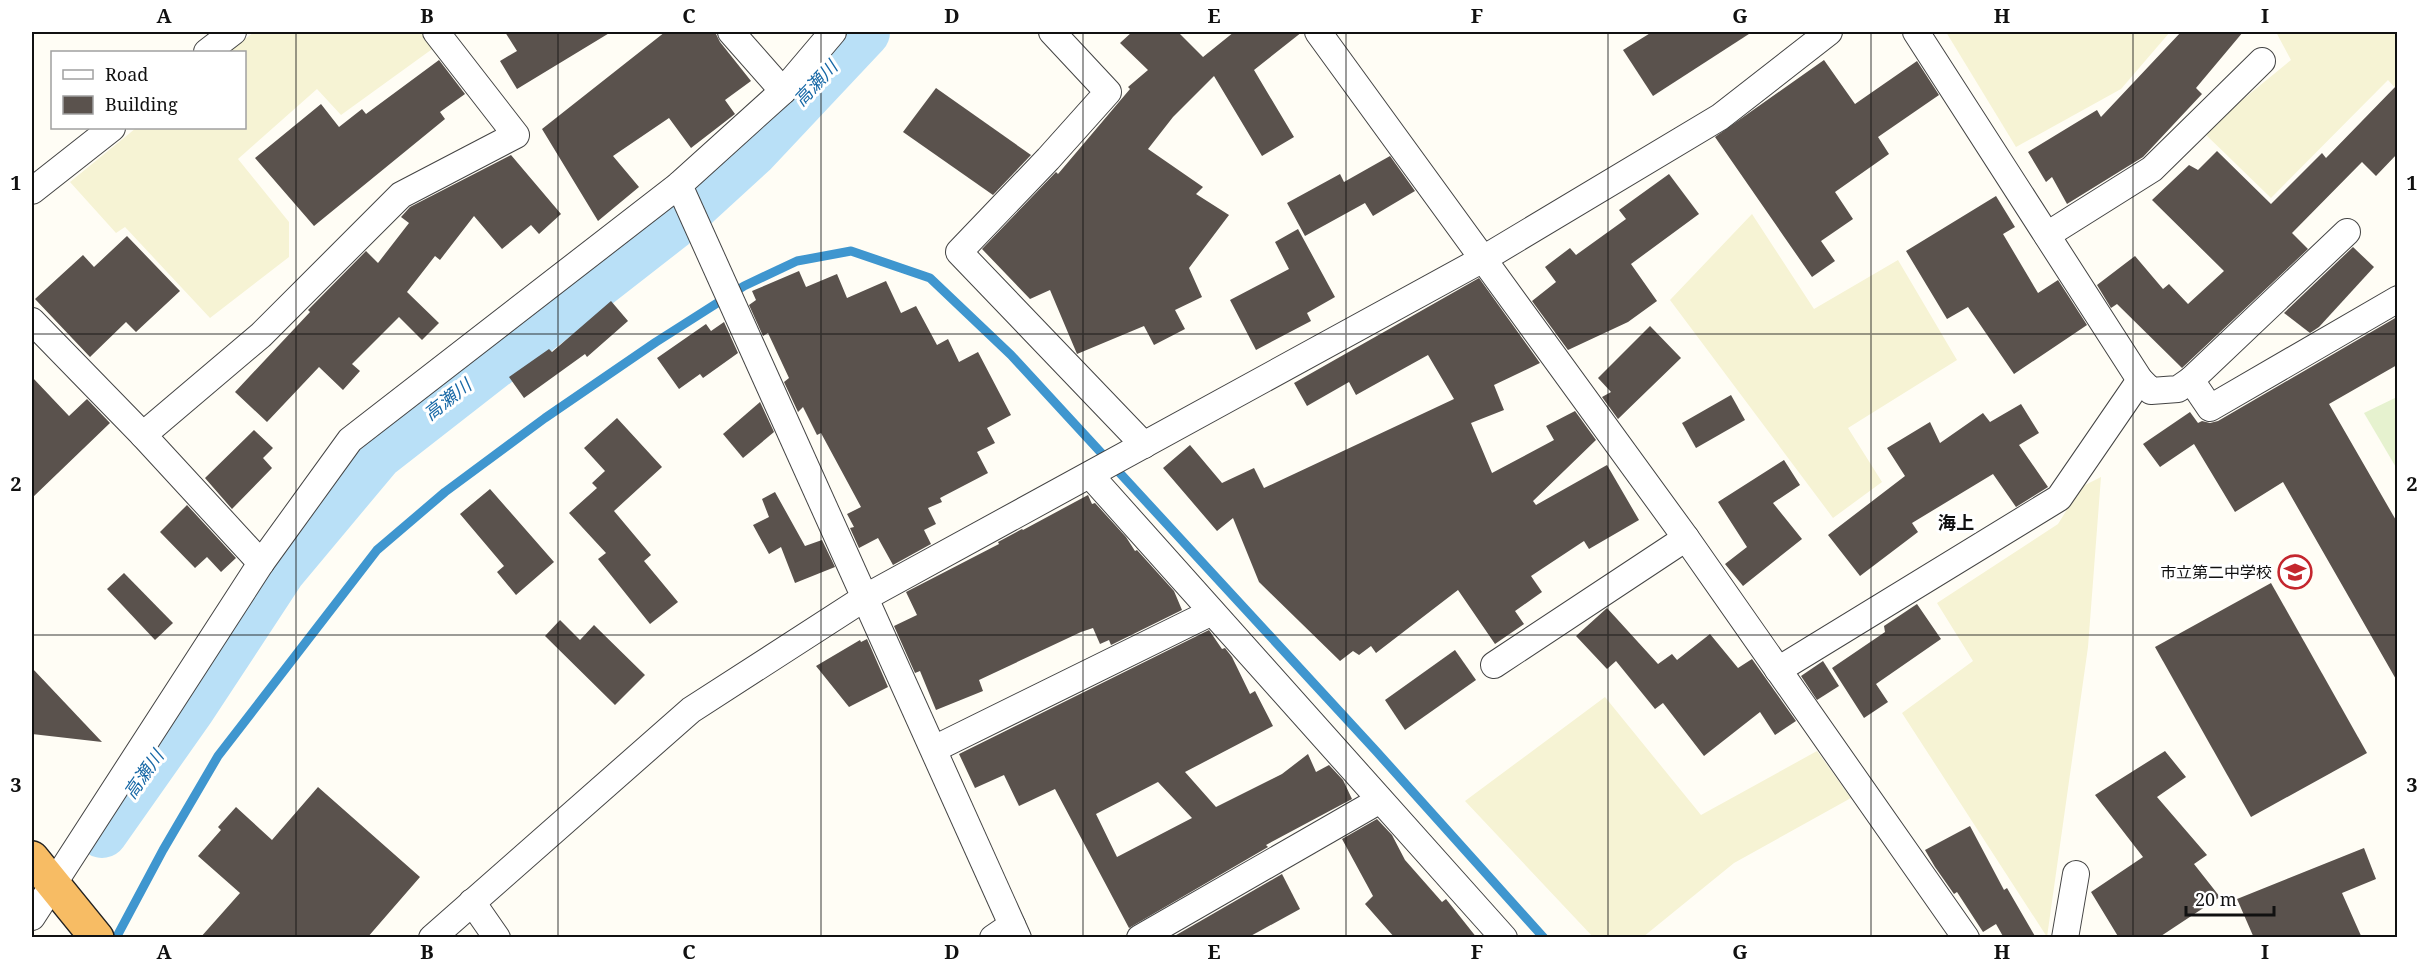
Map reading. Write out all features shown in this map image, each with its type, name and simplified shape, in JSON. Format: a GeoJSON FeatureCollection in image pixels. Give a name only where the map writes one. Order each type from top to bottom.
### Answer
{"type":"FeatureCollection","features":[{"type":"Feature","properties":{"kind":"highway"},"geometry":{"type":"LineString","coordinates":[[32,858],[92,931]]}},
{"type":"Feature","properties":{"kind":"street"},"geometry":{"type":"LineString","coordinates":[[208,51],[233,32]]}},
{"type":"Feature","properties":{"kind":"street"},"geometry":{"type":"LineString","coordinates":[[143,435],[261,335],[401,195],[516,135],[436,32]]}},
{"type":"Feature","properties":{"kind":"street"},"geometry":{"type":"LineString","coordinates":[[731,32],[783,91]]}},
{"type":"Feature","properties":{"kind":"street"},"geometry":{"type":"LineString","coordinates":[[32,917],[261,563],[350,440],[679,185],[783,91],[833,32]]}},
{"type":"Feature","properties":{"kind":"street"},"geometry":{"type":"LineString","coordinates":[[1052,32],[1108,92],[959,252],[1144,445]]}},
{"type":"Feature","properties":{"kind":"street"},"geometry":{"type":"LineString","coordinates":[[1318,32],[1686,538],[1966,938]]}},
{"type":"Feature","properties":{"kind":"street"},"geometry":{"type":"LineString","coordinates":[[432,938],[691,710],[866,597],[1483,259],[1720,117],[1829,32]]}},
{"type":"Feature","properties":{"kind":"street"},"geometry":{"type":"LineString","coordinates":[[1916,32],[2140,380],[2151,391],[2178,389],[2191,380],[2347,232]]}},
{"type":"Feature","properties":{"kind":"street"},"geometry":{"type":"LineString","coordinates":[[2047,235],[2152,169],[2262,61]]}},
{"type":"Feature","properties":{"kind":"street"},"geometry":{"type":"LineString","coordinates":[[32,191],[111,129]]}},
{"type":"Feature","properties":{"kind":"street"},"geometry":{"type":"LineString","coordinates":[[679,185],[934,749],[1008,933]]}},
{"type":"Feature","properties":{"kind":"street"},"geometry":{"type":"LineString","coordinates":[[2191,380],[2210,408],[2397,298]]}},
{"type":"Feature","properties":{"kind":"street"},"geometry":{"type":"LineString","coordinates":[[32,321],[143,435],[261,563]]}},
{"type":"Feature","properties":{"kind":"street"},"geometry":{"type":"LineString","coordinates":[[1779,670],[2058,498],[2140,380]]}},
{"type":"Feature","properties":{"kind":"street"},"geometry":{"type":"LineString","coordinates":[[1090,475],[1504,938]]}},
{"type":"Feature","properties":{"kind":"street"},"geometry":{"type":"LineString","coordinates":[[1494,665],[1686,538]]}},
{"type":"Feature","properties":{"kind":"street"},"geometry":{"type":"LineString","coordinates":[[934,749],[1212,612]]}},
{"type":"Feature","properties":{"kind":"street"},"geometry":{"type":"LineString","coordinates":[[1140,938],[1380,800]]}},
{"type":"Feature","properties":{"kind":"street"},"geometry":{"type":"LineString","coordinates":[[2065,938],[2076,874]]}},
{"type":"Feature","properties":{"kind":"street"},"geometry":{"type":"LineString","coordinates":[[472,902],[497,938]]}},
{"type":"Feature","properties":{"kind":"shaded area"},"geometry":{"type":"Polygon","coordinates":[[[254,32],[423,32],[435,47],[341,115],[317,89],[238,159],[289,222],[289,257],[210,318],[125,227],[116,233],[70,182],[135,129],[246,129],[246,51],[229,51],[254,32]]]}},
{"type":"Feature","properties":{"kind":"shaded area"},"geometry":{"type":"Polygon","coordinates":[[[1946,32],[2170,32],[2121,89],[2016,147],[1946,32]]]}},
{"type":"Feature","properties":{"kind":"shaded area"},"geometry":{"type":"Polygon","coordinates":[[[2276,32],[2397,32],[2397,90],[2388,80],[2271,198],[2203,132],[2291,60],[2276,32]]]}},
{"type":"Feature","properties":{"kind":"shaded area"},"geometry":{"type":"Polygon","coordinates":[[[1752,214],[1814,309],[1898,260],[1957,360],[1848,428],[1882,482],[1833,518],[1670,300],[1752,214]]]}},
{"type":"Feature","properties":{"kind":"shaded area"},"geometry":{"type":"Polygon","coordinates":[[[2101,477],[2088,647],[2047,937],[1902,713],[1973,661],[1937,603],[2058,524],[2081,487],[2101,477]]]}},
{"type":"Feature","properties":{"kind":"shaded area"},"geometry":{"type":"Polygon","coordinates":[[[1605,697],[1701,815],[1817,751],[1851,798],[1734,863],[1643,937],[1593,937],[1465,801],[1605,697]]]}},
{"type":"Feature","properties":{"kind":"green space"},"geometry":{"type":"Polygon","coordinates":[[[2397,397],[2397,469],[2364,413],[2397,397]]]}},
{"type":"Feature","properties":{"kind":"building"},"geometry":{"type":"Polygon","coordinates":[[[505,32],[611,32],[517,89],[500,61],[517,51],[505,32]]]}},
{"type":"Feature","properties":{"kind":"building"},"geometry":{"type":"Polygon","coordinates":[[[665,32],[715,32],[720,42],[751,81],[725,100],[735,114],[691,148],[669,118],[613,156],[639,187],[598,221],[542,129],[665,32]]]}},
{"type":"Feature","properties":{"kind":"building"},"geometry":{"type":"Polygon","coordinates":[[[1132,32],[1178,32],[1203,57],[1234,32],[1302,32],[1254,70],[1294,137],[1262,156],[1214,76],[1173,117],[1148,149],[1203,187],[1196,194],[1229,215],[1189,268],[1202,297],[1175,310],[1185,329],[1154,345],[1144,326],[1077,354],[1050,290],[1030,299],[982,249],[1056,172],[1058,174],[1130,89],[1128,87],[1148,70],[1120,43],[1132,32]]]}},
{"type":"Feature","properties":{"kind":"building"},"geometry":{"type":"Polygon","coordinates":[[[1652,32],[1752,32],[1653,96],[1623,50],[1652,32]]]}},
{"type":"Feature","properties":{"kind":"building"},"geometry":{"type":"Polygon","coordinates":[[[2181,32],[2243,32],[2196,88],[2202,94],[2143,157],[2067,204],[2052,177],[2046,182],[2028,152],[2097,110],[2101,117],[2181,32]]]}},
{"type":"Feature","properties":{"kind":"building"},"geometry":{"type":"Polygon","coordinates":[[[439,60],[465,94],[440,112],[445,119],[314,226],[255,158],[321,104],[339,127],[362,109],[366,114],[439,60]]]}},
{"type":"Feature","properties":{"kind":"building"},"geometry":{"type":"Polygon","coordinates":[[[1824,60],[1855,104],[1917,61],[1939,95],[1878,137],[1889,154],[1835,192],[1853,219],[1821,241],[1835,261],[1812,277],[1715,137],[1824,60]]]}},
{"type":"Feature","properties":{"kind":"building"},"geometry":{"type":"Polygon","coordinates":[[[2397,85],[2397,154],[2376,176],[2362,162],[2292,233],[2308,249],[2182,368],[2117,304],[2111,308],[2097,285],[2135,256],[2163,289],[2169,284],[2188,304],[2224,271],[2152,200],[2189,165],[2198,170],[2217,151],[2271,204],[2322,153],[2326,158],[2397,85]]]}},
{"type":"Feature","properties":{"kind":"building"},"geometry":{"type":"Polygon","coordinates":[[[936,88],[1031,155],[993,195],[903,132],[936,88]]]}},
{"type":"Feature","properties":{"kind":"building"},"geometry":{"type":"Polygon","coordinates":[[[511,155],[561,214],[539,234],[531,225],[502,249],[474,216],[440,260],[435,256],[407,292],[439,323],[422,340],[399,317],[352,364],[360,371],[343,390],[319,367],[267,422],[235,392],[310,312],[308,310],[366,251],[378,263],[409,223],[401,217],[410,207],[511,155]]]}},
{"type":"Feature","properties":{"kind":"building"},"geometry":{"type":"Polygon","coordinates":[[[1390,156],[1415,191],[1373,216],[1365,203],[1305,236],[1287,203],[1340,174],[1344,182],[1390,156]]]}},
{"type":"Feature","properties":{"kind":"building"},"geometry":{"type":"Polygon","coordinates":[[[1669,174],[1699,214],[1631,264],[1657,301],[1628,322],[1568,350],[1532,301],[1556,282],[1545,267],[1570,248],[1576,255],[1626,219],[1619,210],[1669,174]]]}},
{"type":"Feature","properties":{"kind":"building"},"geometry":{"type":"Polygon","coordinates":[[[1996,196],[2015,227],[2003,234],[2038,293],[2058,280],[2087,325],[2014,374],[1968,307],[1947,319],[1906,251],[1996,196]]]}},
{"type":"Feature","properties":{"kind":"building"},"geometry":{"type":"Polygon","coordinates":[[[1298,229],[1335,297],[1307,313],[1311,321],[1256,350],[1230,300],[1289,269],[1275,242],[1298,229]]]}},
{"type":"Feature","properties":{"kind":"building"},"geometry":{"type":"Polygon","coordinates":[[[127,236],[180,291],[136,332],[126,322],[90,357],[35,299],[83,255],[94,267],[127,236]]]}},
{"type":"Feature","properties":{"kind":"building"},"geometry":{"type":"Polygon","coordinates":[[[2353,247],[2374,267],[2319,327],[2310,333],[2284,313],[2353,247]]]}},
{"type":"Feature","properties":{"kind":"building"},"geometry":{"type":"Polygon","coordinates":[[[799,271],[806,287],[837,274],[847,298],[886,281],[901,313],[916,306],[937,345],[948,339],[959,362],[978,352],[1011,415],[987,428],[995,443],[977,452],[988,473],[940,498],[942,502],[928,508],[936,524],[924,530],[931,544],[893,565],[878,538],[859,548],[850,528],[854,527],[847,514],[861,507],[821,433],[817,435],[803,407],[798,412],[784,382],[789,378],[768,333],[763,336],[749,305],[756,300],[752,291],[799,271]]]}},
{"type":"Feature","properties":{"kind":"building"},"geometry":{"type":"Polygon","coordinates":[[[1479,278],[1540,363],[1494,385],[1504,410],[1471,423],[1492,473],[1554,440],[1546,426],[1575,411],[1596,440],[1533,501],[1536,505],[1607,465],[1639,520],[1589,549],[1584,541],[1531,576],[1542,592],[1515,611],[1524,624],[1495,644],[1458,590],[1376,653],[1371,646],[1359,655],[1353,651],[1340,661],[1259,582],[1233,518],[1217,531],[1163,468],[1190,445],[1222,483],[1254,468],[1264,488],[1454,399],[1428,355],[1356,395],[1349,382],[1307,406],[1294,383],[1479,278]]]}},
{"type":"Feature","properties":{"kind":"building"},"geometry":{"type":"Polygon","coordinates":[[[611,301],[628,321],[587,357],[585,354],[524,398],[509,377],[549,349],[552,352],[611,301]]]}},
{"type":"Feature","properties":{"kind":"building"},"geometry":{"type":"Polygon","coordinates":[[[2397,317],[2397,365],[2329,404],[2397,522],[2397,681],[2283,482],[2235,512],[2194,444],[2160,467],[2143,444],[2190,412],[2198,423],[2218,421],[2397,317]]]}},
{"type":"Feature","properties":{"kind":"building"},"geometry":{"type":"Polygon","coordinates":[[[724,322],[738,353],[703,378],[700,374],[679,389],[657,358],[706,324],[711,331],[724,322]]]}},
{"type":"Feature","properties":{"kind":"building"},"geometry":{"type":"Polygon","coordinates":[[[1650,326],[1681,358],[1618,419],[1602,397],[1611,392],[1598,378],[1650,326]]]}},
{"type":"Feature","properties":{"kind":"building"},"geometry":{"type":"Polygon","coordinates":[[[32,377],[69,416],[87,399],[110,423],[32,498],[32,377]]]}},
{"type":"Feature","properties":{"kind":"building"},"geometry":{"type":"Polygon","coordinates":[[[1731,395],[1745,420],[1696,448],[1682,423],[1731,395]]]}},
{"type":"Feature","properties":{"kind":"building"},"geometry":{"type":"Polygon","coordinates":[[[760,402],[774,432],[743,458],[723,434],[760,402]]]}},
{"type":"Feature","properties":{"kind":"building"},"geometry":{"type":"Polygon","coordinates":[[[2021,404],[2039,433],[2019,445],[2048,487],[2016,507],[1993,474],[1912,523],[1918,532],[1860,576],[1828,535],[1905,476],[1887,448],[1930,422],[1940,443],[1983,413],[1990,422],[2021,404]]]}},
{"type":"Feature","properties":{"kind":"building"},"geometry":{"type":"Polygon","coordinates":[[[617,418],[662,467],[614,511],[651,555],[644,561],[678,602],[650,624],[598,559],[606,553],[569,513],[597,488],[592,483],[605,471],[584,448],[617,418]]]}},
{"type":"Feature","properties":{"kind":"building"},"geometry":{"type":"Polygon","coordinates":[[[254,430],[273,448],[263,458],[272,468],[232,509],[205,478],[254,430]]]}},
{"type":"Feature","properties":{"kind":"building"},"geometry":{"type":"Polygon","coordinates":[[[1784,460],[1800,485],[1773,503],[1802,539],[1743,586],[1725,564],[1747,547],[1718,502],[1784,460]]]}},
{"type":"Feature","properties":{"kind":"building"},"geometry":{"type":"Polygon","coordinates":[[[490,489],[554,562],[516,595],[497,572],[504,566],[460,514],[490,489]]]}},
{"type":"Feature","properties":{"kind":"building"},"geometry":{"type":"Polygon","coordinates":[[[775,492],[805,546],[822,540],[835,567],[795,583],[781,547],[769,554],[753,525],[769,517],[762,499],[775,492]]]}},
{"type":"Feature","properties":{"kind":"building"},"geometry":{"type":"Polygon","coordinates":[[[1088,495],[1092,504],[1095,503],[1126,537],[1135,551],[1137,550],[1174,591],[1182,610],[1111,645],[1109,640],[1100,644],[1093,628],[1081,632],[979,680],[983,691],[936,710],[920,671],[915,673],[894,626],[917,615],[906,592],[1088,495]]]}},
{"type":"Feature","properties":{"kind":"building"},"geometry":{"type":"Polygon","coordinates":[[[187,505],[236,558],[221,572],[207,557],[195,568],[160,532],[187,505]]]}},
{"type":"Feature","properties":{"kind":"building"},"geometry":{"type":"Polygon","coordinates":[[[124,573],[173,623],[155,640],[107,589],[124,573]]]}},
{"type":"Feature","properties":{"kind":"building"},"geometry":{"type":"Polygon","coordinates":[[[2271,583],[2367,753],[2251,817],[2155,647],[2271,583]]]}},
{"type":"Feature","properties":{"kind":"building"},"geometry":{"type":"Polygon","coordinates":[[[1917,604],[1941,639],[1876,684],[1888,702],[1864,718],[1832,668],[1885,632],[1884,626],[1917,604]]]}},
{"type":"Feature","properties":{"kind":"building"},"geometry":{"type":"Polygon","coordinates":[[[1607,608],[1658,664],[1672,654],[1677,660],[1710,634],[1738,668],[1752,659],[1796,721],[1775,735],[1760,712],[1704,756],[1663,703],[1655,709],[1616,661],[1607,669],[1576,636],[1607,608]]]}},
{"type":"Feature","properties":{"kind":"building"},"geometry":{"type":"Polygon","coordinates":[[[560,620],[580,640],[594,625],[645,675],[615,705],[545,636],[560,620]]]}},
{"type":"Feature","properties":{"kind":"building"},"geometry":{"type":"Polygon","coordinates":[[[1209,630],[1222,649],[1225,648],[1232,657],[1250,694],[1255,691],[1273,726],[1185,772],[1216,807],[1282,774],[1308,754],[1316,772],[1329,765],[1343,780],[1352,799],[1266,845],[1268,847],[1129,928],[1055,789],[1019,806],[1004,775],[975,788],[959,754],[1209,630]],[[1158,782],[1096,814],[1117,857],[1192,818],[1158,782]]]}},
{"type":"Feature","properties":{"kind":"building"},"geometry":{"type":"Polygon","coordinates":[[[867,639],[888,687],[849,707],[816,666],[860,640],[861,642],[867,639]]]}},
{"type":"Feature","properties":{"kind":"building"},"geometry":{"type":"Polygon","coordinates":[[[1455,650],[1476,680],[1405,730],[1385,700],[1455,650]]]}},
{"type":"Feature","properties":{"kind":"building"},"geometry":{"type":"Polygon","coordinates":[[[1823,661],[1839,686],[1817,700],[1801,676],[1823,661]]]}},
{"type":"Feature","properties":{"kind":"building"},"geometry":{"type":"Polygon","coordinates":[[[32,668],[102,742],[32,734],[32,668]]]}},
{"type":"Feature","properties":{"kind":"building"},"geometry":{"type":"Polygon","coordinates":[[[2165,751],[2186,777],[2157,797],[2207,855],[2194,864],[2220,897],[2158,938],[2119,938],[2091,892],[2143,857],[2095,795],[2165,751]]]}},
{"type":"Feature","properties":{"kind":"building"},"geometry":{"type":"Polygon","coordinates":[[[318,787],[420,877],[367,938],[200,938],[240,893],[198,856],[221,830],[218,827],[236,807],[272,840],[318,787]]]}},
{"type":"Feature","properties":{"kind":"building"},"geometry":{"type":"Polygon","coordinates":[[[1377,819],[1392,835],[1405,860],[1442,902],[1446,899],[1477,938],[1395,938],[1365,904],[1373,896],[1342,839],[1377,819]]]}},
{"type":"Feature","properties":{"kind":"building"},"geometry":{"type":"Polygon","coordinates":[[[1970,826],[2004,890],[2007,888],[2036,938],[2004,938],[1996,924],[1983,932],[1957,892],[1954,894],[1925,850],[1970,826]]]}},
{"type":"Feature","properties":{"kind":"building"},"geometry":{"type":"Polygon","coordinates":[[[2364,848],[2376,879],[2342,893],[2362,938],[2254,938],[2237,899],[2364,848]]]}},
{"type":"Feature","properties":{"kind":"building"},"geometry":{"type":"Polygon","coordinates":[[[1282,874],[1300,909],[1247,938],[1171,938],[1282,874]]]}},
{"type":"Feature","properties":{"kind":"waterway","name":"高瀬川"},"geometry":{"type":"LineString","coordinates":[[102,832],[190,707],[280,570],[377,454],[671,225],[753,150],[864,32]]}},
{"type":"Feature","properties":{"kind":"waterway"},"geometry":{"type":"LineString","coordinates":[[116,938],[163,850],[218,756],[377,550],[445,492],[545,418],[656,342],[744,286],[797,261],[851,251],[930,278],[1011,355],[1376,751],[1544,938]]}},
{"type":"Feature","properties":{"kind":"place","name":"市立第二中学校"},"geometry":{"type":"Point","coordinates":[2295,572]}},
{"type":"Feature","properties":{"kind":"district","name":"海上"},"geometry":{"type":"Point","coordinates":[1956,522]}}]}
